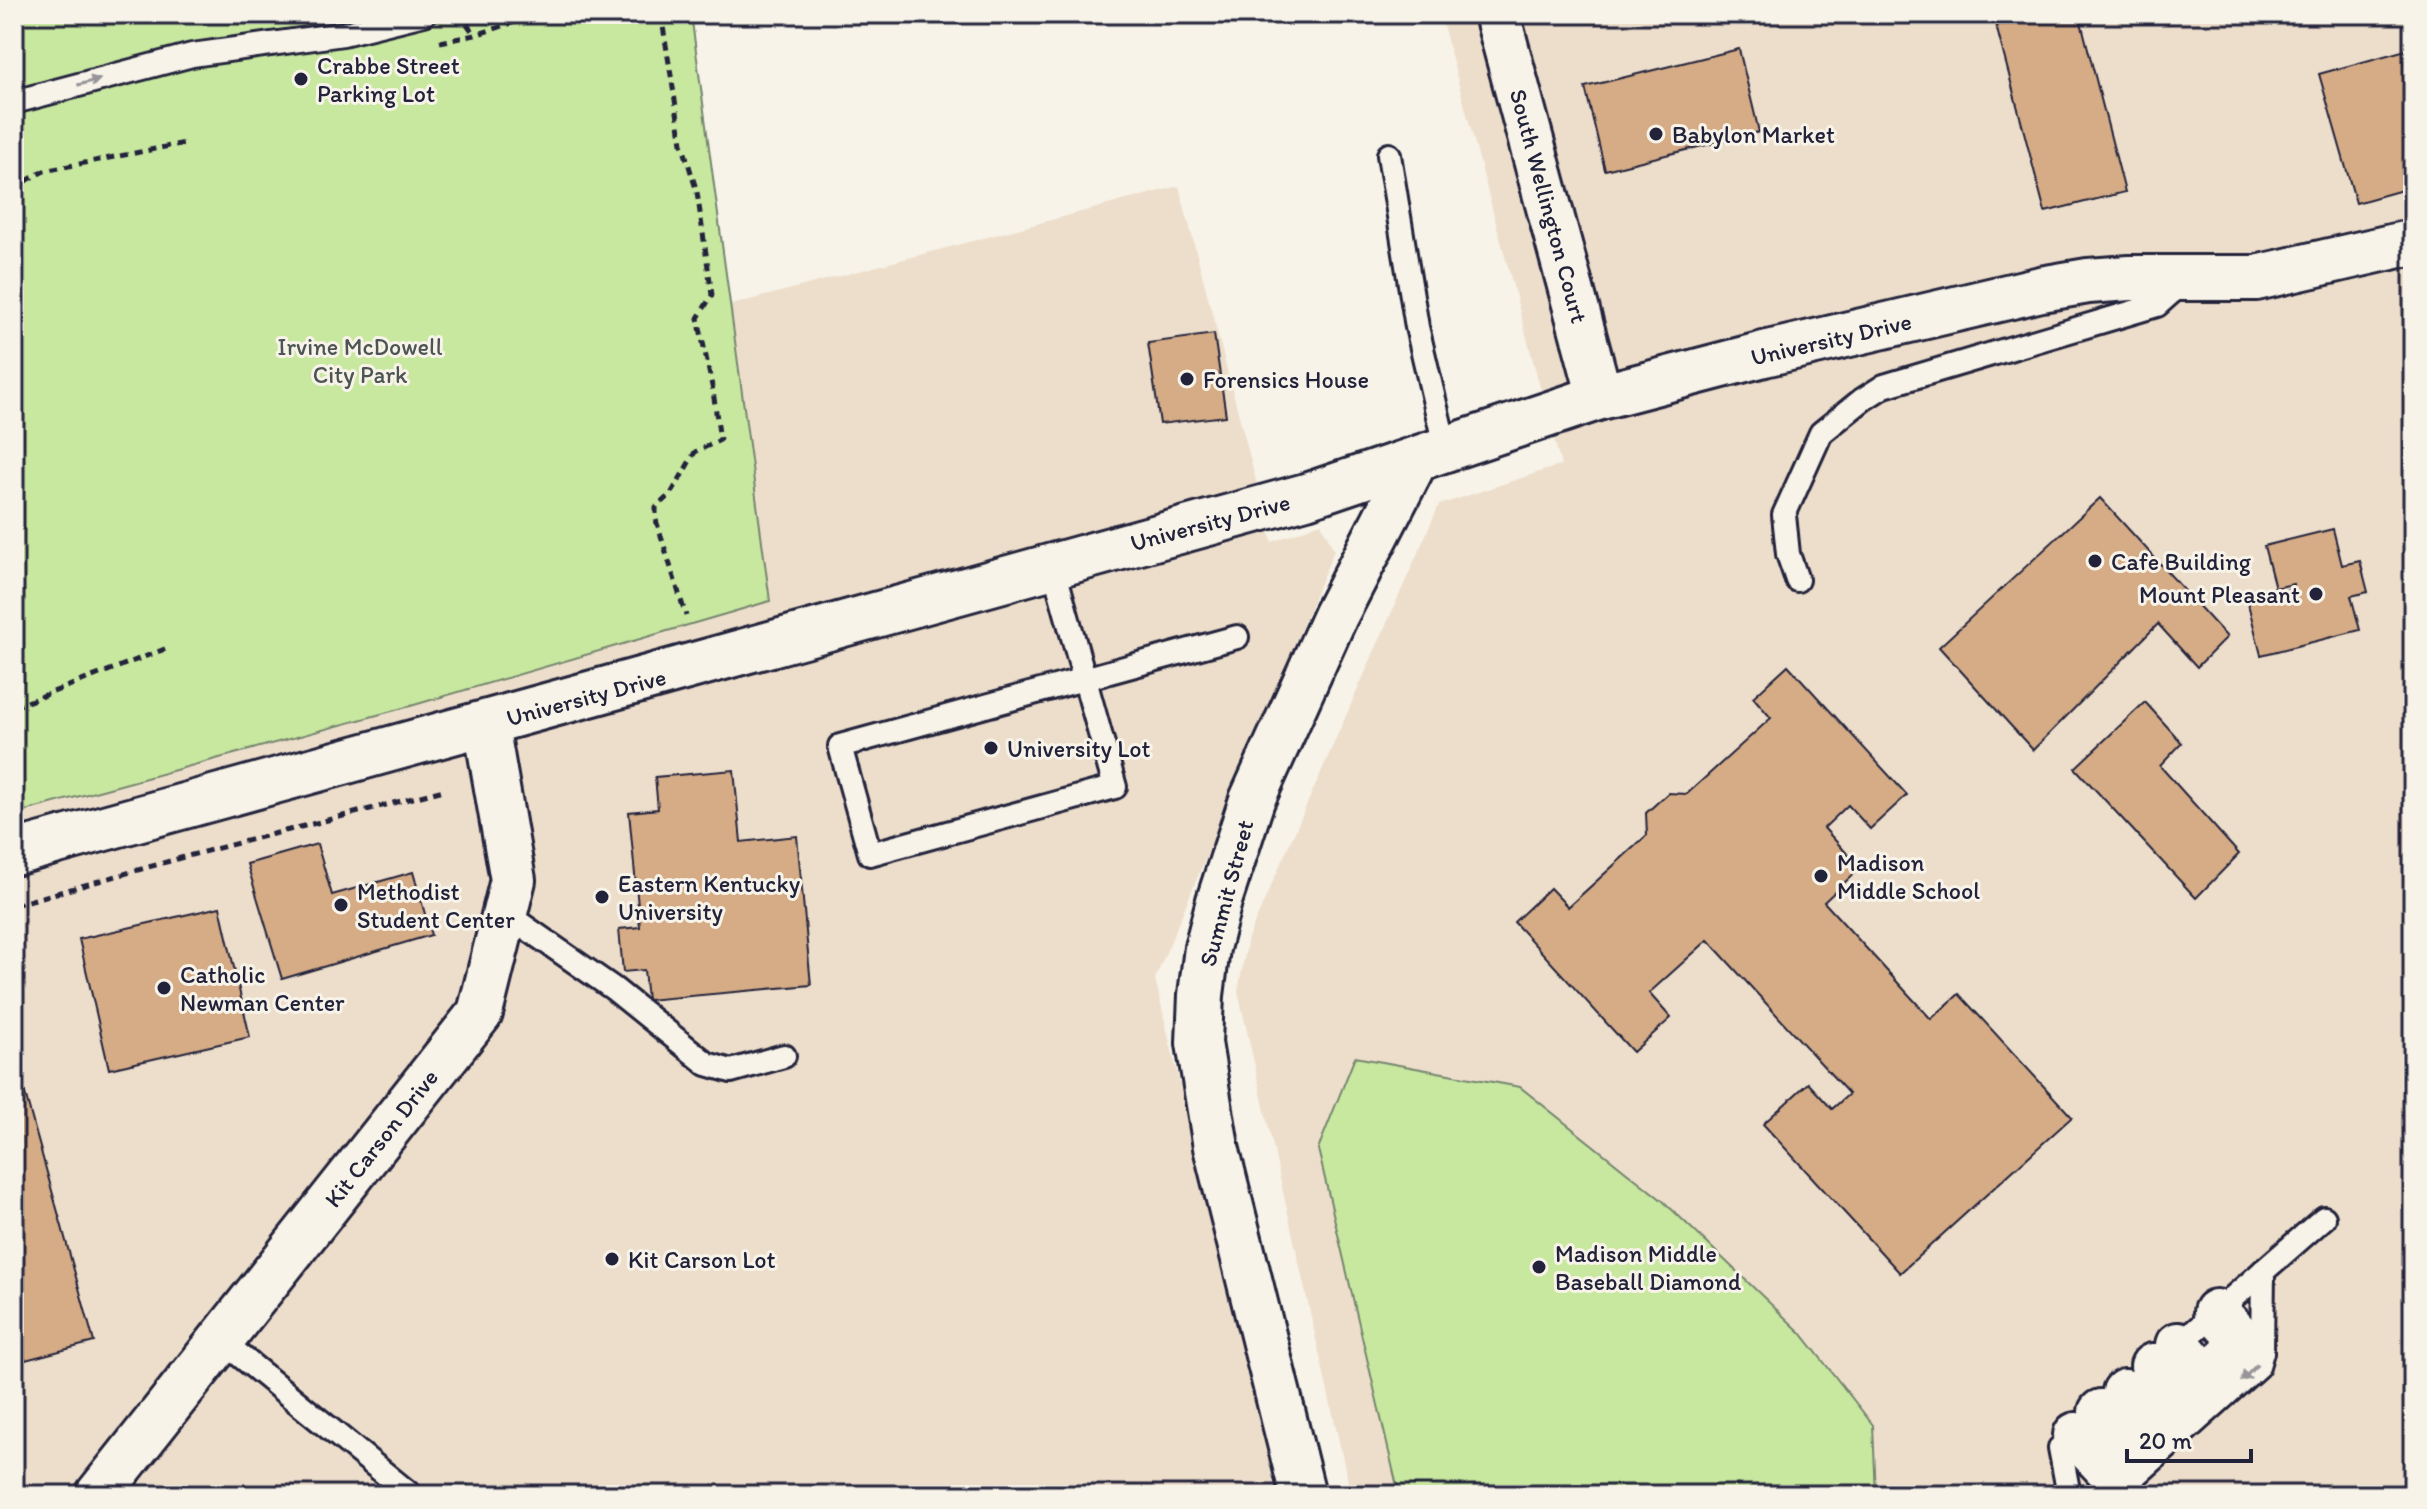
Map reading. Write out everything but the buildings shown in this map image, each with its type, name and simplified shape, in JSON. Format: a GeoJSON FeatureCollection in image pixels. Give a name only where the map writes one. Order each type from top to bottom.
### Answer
{"type":"FeatureCollection","features":[{"type":"Feature","properties":{"kind":"street","name":"South Wellington Court"},"geometry":{"type":"LineString","coordinates":[[1497,14],[1600,397]]}},
{"type":"Feature","properties":{"kind":"street","name":"University Drive"},"geometry":{"type":"LineString","coordinates":[[14,853],[1306,496],[1600,397],[1764,354],[2041,289],[2116,279],[2256,278],[2413,242]]}},
{"type":"Feature","properties":{"kind":"street","name":"Summit Street"},"geometry":{"type":"LineString","coordinates":[[1303,1495],[1216,1147],[1199,1043],[1200,1004],[1207,948],[1252,800],[1335,616],[1431,455]]}},
{"type":"Feature","properties":{"kind":"street","name":"Kit Carson Drive"},"geometry":{"type":"LineString","coordinates":[[98,1495],[480,1013],[513,880],[486,725]]}},
{"type":"Feature","properties":{"kind":"street"},"geometry":{"type":"LineString","coordinates":[[2146,1373],[2245,1343],[2170,1415]]}},
{"type":"Feature","properties":{"kind":"street"},"geometry":{"type":"LineString","coordinates":[[2146,1373],[2170,1415]]}},
{"type":"Feature","properties":{"kind":"street"},"geometry":{"type":"LineString","coordinates":[[2146,1373],[2170,1415]]}},
{"type":"Feature","properties":{"kind":"lane"},"geometry":{"type":"LineString","coordinates":[[14,102],[192,55],[343,34],[424,14]]}},
{"type":"Feature","properties":{"kind":"lane"},"geometry":{"type":"LineString","coordinates":[[1389,155],[1417,327],[1431,455]]}},
{"type":"Feature","properties":{"kind":"lane"},"geometry":{"type":"LineString","coordinates":[[1797,580],[1788,554],[1784,515],[1821,433],[1862,400],[1884,386],[2157,305],[2188,277]]}},
{"type":"Feature","properties":{"kind":"lane"},"geometry":{"type":"LineString","coordinates":[[1053,566],[1085,679],[1115,787],[870,854],[840,746],[1085,679],[1237,637]]}},
{"type":"Feature","properties":{"kind":"lane"},"geometry":{"type":"LineString","coordinates":[[505,913],[614,989],[707,1064],[731,1071],[784,1056]]}},
{"type":"Feature","properties":{"kind":"lane"},"geometry":{"type":"LineString","coordinates":[[2069,1495],[2060,1448],[2324,1218]]}},
{"type":"Feature","properties":{"kind":"lane"},"geometry":{"type":"LineString","coordinates":[[2170,1415],[2258,1366],[2262,1352],[2263,1271]]}},
{"type":"Feature","properties":{"kind":"lane"},"geometry":{"type":"LineString","coordinates":[[221,1340],[411,1495]]}},
{"type":"Feature","properties":{"kind":"path"},"geometry":{"type":"LineString","coordinates":[[434,43],[475,35],[540,14]]}},
{"type":"Feature","properties":{"kind":"path"},"geometry":{"type":"LineString","coordinates":[[661,14],[682,143],[697,192],[712,295],[698,318],[720,440],[695,452],[671,494],[656,507],[656,520],[686,616]]}},
{"type":"Feature","properties":{"kind":"path"},"geometry":{"type":"LineString","coordinates":[[467,24],[475,35]]}},
{"type":"Feature","properties":{"kind":"path"},"geometry":{"type":"LineString","coordinates":[[14,188],[44,171],[185,143]]}},
{"type":"Feature","properties":{"kind":"path"},"geometry":{"type":"LineString","coordinates":[[14,707],[170,647]]}},
{"type":"Feature","properties":{"kind":"path"},"geometry":{"type":"LineString","coordinates":[[14,905],[184,857],[444,790]]}},
{"type":"Feature","properties":{"kind":"shaded area","name":"Madison Middle School"},"geometry":{"type":"Polygon","coordinates":[[[1440,14],[2413,14],[2413,1495],[1351,1495],[1238,991],[1248,938],[1439,505],[1561,465],[1440,14]]]}},
{"type":"Feature","properties":{"kind":"shaded area","name":"Eastern Kentucky University"},"geometry":{"type":"Polygon","coordinates":[[[1179,186],[1272,542],[1321,523],[1334,550],[1155,979],[1277,1495],[14,1495],[14,814],[414,705],[770,601],[731,305],[1179,186]]]}},
{"type":"Feature","properties":{"kind":"green space","name":"Irvine McDowell City Park"},"geometry":{"type":"Polygon","coordinates":[[[14,14],[691,14],[770,601],[414,705],[14,814],[14,14]]]}},
{"type":"Feature","properties":{"kind":"green space","name":"Madison Middle Baseball Diamond"},"geometry":{"type":"Polygon","coordinates":[[[1355,1057],[1520,1087],[1663,1201],[1801,1333],[1873,1425],[1876,1495],[1399,1495],[1318,1149],[1355,1057]]]}},
{"type":"Feature","properties":{"kind":"place","name":"Crabbe Street Parking Lot"},"geometry":{"type":"Point","coordinates":[301,79]}},
{"type":"Feature","properties":{"kind":"place","name":"Babylon Market"},"geometry":{"type":"Point","coordinates":[1656,134]}},
{"type":"Feature","properties":{"kind":"place","name":"Forensics House"},"geometry":{"type":"Point","coordinates":[1187,379]}},
{"type":"Feature","properties":{"kind":"place","name":"Cafe Building"},"geometry":{"type":"Point","coordinates":[2095,561]}},
{"type":"Feature","properties":{"kind":"place","name":"Mount Pleasant"},"geometry":{"type":"Point","coordinates":[2316,594]}},
{"type":"Feature","properties":{"kind":"place","name":"University Lot"},"geometry":{"type":"Point","coordinates":[991,748]}},
{"type":"Feature","properties":{"kind":"place","name":"Madison Middle School"},"geometry":{"type":"Point","coordinates":[1821,876]}},
{"type":"Feature","properties":{"kind":"place","name":"Eastern Kentucky University"},"geometry":{"type":"Point","coordinates":[602,897]}},
{"type":"Feature","properties":{"kind":"place","name":"Methodist Student Center"},"geometry":{"type":"Point","coordinates":[341,905]}},
{"type":"Feature","properties":{"kind":"place","name":"Catholic Newman Center"},"geometry":{"type":"Point","coordinates":[164,988]}},
{"type":"Feature","properties":{"kind":"place","name":"Kit Carson Lot"},"geometry":{"type":"Point","coordinates":[612,1259]}},
{"type":"Feature","properties":{"kind":"place","name":"Madison Middle Baseball Diamond"},"geometry":{"type":"Point","coordinates":[1539,1267]}}]}
